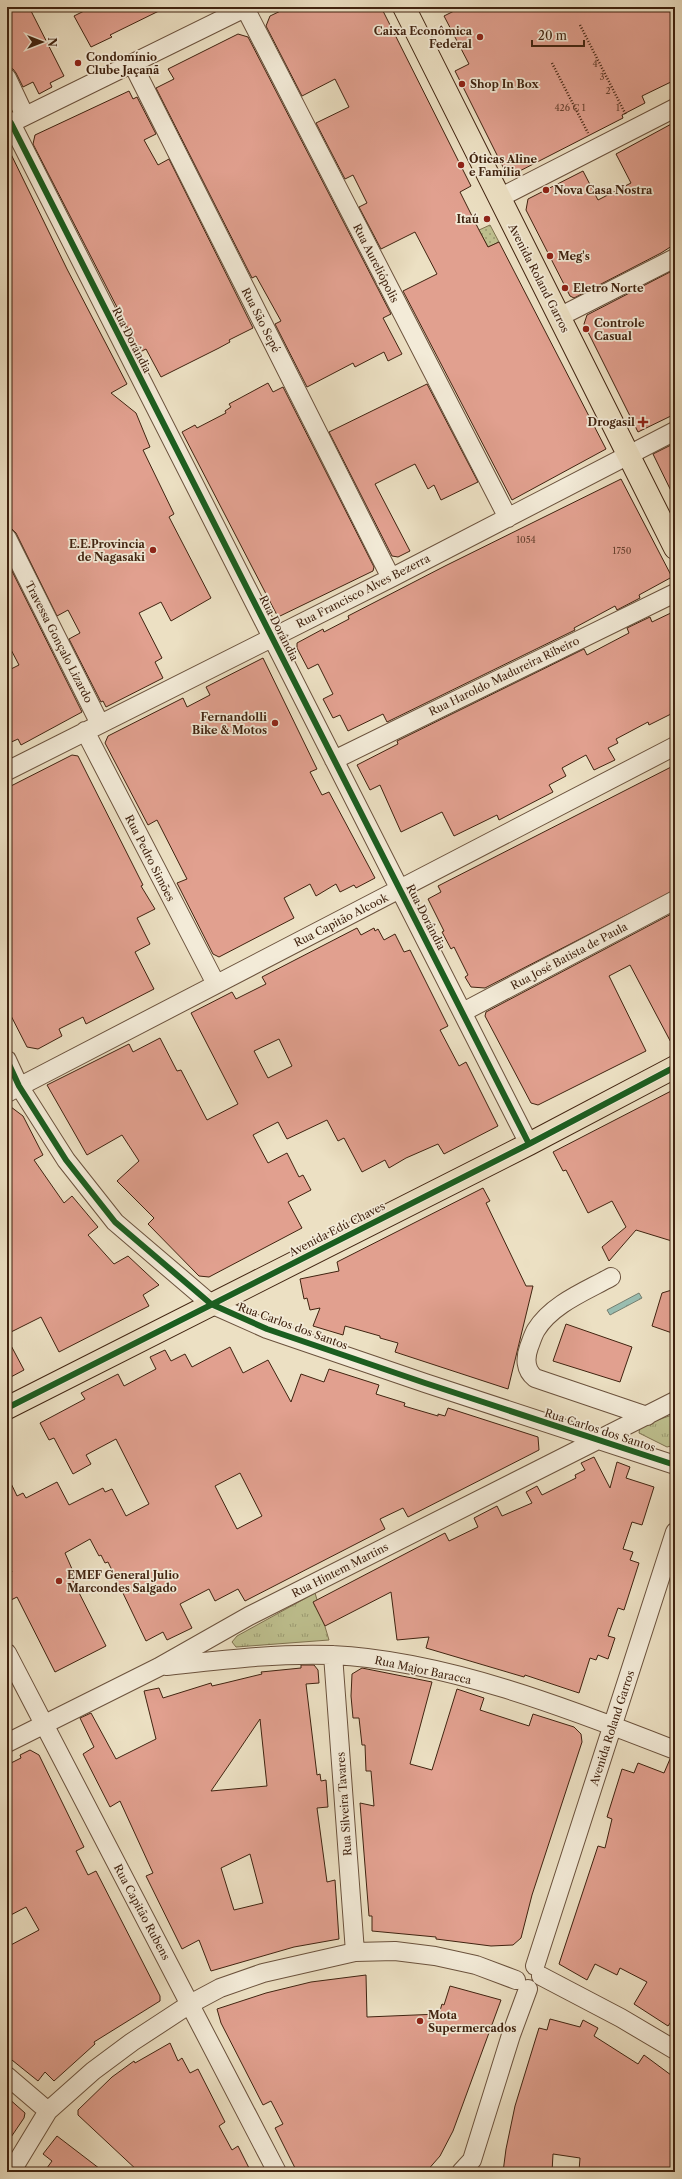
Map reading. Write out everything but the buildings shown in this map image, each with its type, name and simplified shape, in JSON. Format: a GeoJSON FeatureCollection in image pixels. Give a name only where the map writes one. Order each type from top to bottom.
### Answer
{"type":"FeatureCollection","features":[{"type":"Feature","properties":{"kind":"main road","name":"Avenida Roland Garros"},"geometry":{"type":"LineString","coordinates":[[404,7],[675,548]]}},
{"type":"Feature","properties":{"kind":"main road","name":"Avenida Edú Chaves"},"geometry":{"type":"LineString","coordinates":[[7,1408],[529,1144],[675,1067]]}},
{"type":"Feature","properties":{"kind":"street"},"geometry":{"type":"LineString","coordinates":[[14,121],[246,8]]}},
{"type":"Feature","properties":{"kind":"street","name":"Rua Aureliópolis"},"geometry":{"type":"LineString","coordinates":[[246,8],[508,518]]}},
{"type":"Feature","properties":{"kind":"street","name":"Rua São Sepé"},"geometry":{"type":"LineString","coordinates":[[132,63],[391,578]]}},
{"type":"Feature","properties":{"kind":"street","name":"Rua Dorândia"},"geometry":{"type":"LineString","coordinates":[[7,78],[14,121],[272,637],[529,1144]]}},
{"type":"Feature","properties":{"kind":"street"},"geometry":{"type":"LineString","coordinates":[[499,198],[675,108]]}},
{"type":"Feature","properties":{"kind":"street"},"geometry":{"type":"LineString","coordinates":[[559,317],[675,258]]}},
{"type":"Feature","properties":{"kind":"street","name":"Rua Francisco Alves Bezerra"},"geometry":{"type":"LineString","coordinates":[[7,771],[391,578],[675,431]]}},
{"type":"Feature","properties":{"kind":"street","name":"Travessa Gonçalo Lizardo"},"geometry":{"type":"LineString","coordinates":[[7,538],[92,728]]}},
{"type":"Feature","properties":{"kind":"street","name":"Rua Haroldo Madureira Ribeiro"},"geometry":{"type":"LineString","coordinates":[[334,760],[675,593]]}},
{"type":"Feature","properties":{"kind":"street","name":"Rua Pedro Simões"},"geometry":{"type":"LineString","coordinates":[[92,728],[216,984]]}},
{"type":"Feature","properties":{"kind":"street","name":"Rua Capitão Alcook"},"geometry":{"type":"LineString","coordinates":[[13,1089],[401,890],[675,746]]}},
{"type":"Feature","properties":{"kind":"street","name":"Rua José Batista de Paula"},"geometry":{"type":"LineString","coordinates":[[463,1012],[675,900]]}},
{"type":"Feature","properties":{"kind":"street","name":"Rua Carlos dos Santos"},"geometry":{"type":"LineString","coordinates":[[7,1060],[13,1089],[115,1222],[211,1304],[267,1329],[675,1465]]}},
{"type":"Feature","properties":{"kind":"street"},"geometry":{"type":"LineString","coordinates":[[611,1277],[566,1302],[552,1312],[536,1330],[527,1353],[527,1366],[529,1373],[535,1378],[647,1416]]}},
{"type":"Feature","properties":{"kind":"street","name":"Rua Hintem Martins"},"geometry":{"type":"LineString","coordinates":[[7,1743],[159,1667],[249,1616],[675,1401]]}},
{"type":"Feature","properties":{"kind":"street","name":"Avenida Roland Garros"},"geometry":{"type":"LineString","coordinates":[[469,2168],[528,1977],[675,1532]]}},
{"type":"Feature","properties":{"kind":"street","name":"Rua Capitão Rubens"},"geometry":{"type":"LineString","coordinates":[[7,1653],[277,2172]]}},
{"type":"Feature","properties":{"kind":"street","name":"Rua Major Baracca"},"geometry":{"type":"LineString","coordinates":[[159,1667],[278,1655],[333,1655],[389,1661],[459,1676],[612,1726],[675,1750]]}},
{"type":"Feature","properties":{"kind":"street","name":"Rua Silveira Tavares"},"geometry":{"type":"LineString","coordinates":[[333,1655],[355,1952]]}},
{"type":"Feature","properties":{"kind":"street"},"geometry":{"type":"LineString","coordinates":[[11,2172],[48,2111],[110,2059],[190,2004],[220,1988],[264,1973],[355,1952],[395,1952],[435,1956],[528,1977],[574,1994],[621,2018],[675,2050]]}},
{"type":"Feature","properties":{"kind":"street"},"geometry":{"type":"LineString","coordinates":[[7,2076],[48,2111]]}},
{"type":"Feature","properties":{"kind":"path"},"geometry":{"type":"LineString","coordinates":[[580,25],[633,130]]}},
{"type":"Feature","properties":{"kind":"path"},"geometry":{"type":"LineString","coordinates":[[552,62],[595,148]]}},
{"type":"Feature","properties":{"kind":"green space"},"geometry":{"type":"Polygon","coordinates":[[[490,225],[499,242],[488,247],[479,230],[490,225]]]}},
{"type":"Feature","properties":{"kind":"green space"},"geometry":{"type":"Polygon","coordinates":[[[675,1414],[675,1439],[671,1446],[667,1447],[639,1433],[640,1426],[675,1414]]]}},
{"type":"Feature","properties":{"kind":"green space"},"geometry":{"type":"Polygon","coordinates":[[[315,1593],[329,1640],[236,1647],[232,1642],[237,1636],[315,1593]]]}},
{"type":"Feature","properties":{"kind":"water"},"geometry":{"type":"Polygon","coordinates":[[[639,1293],[642,1298],[610,1315],[607,1310],[639,1293]]]}},
{"type":"Feature","properties":{"kind":"cycle path"},"geometry":{"type":"LineString","coordinates":[[11,123],[529,1144]]}},
{"type":"Feature","properties":{"kind":"cycle path"},"geometry":{"type":"LineString","coordinates":[[7,1060],[19,1086],[66,1160],[115,1222],[211,1304],[267,1329],[425,1383],[675,1465]]}},
{"type":"Feature","properties":{"kind":"cycle path"},"geometry":{"type":"LineString","coordinates":[[7,1408],[529,1144],[675,1067]]}},
{"type":"Feature","properties":{"kind":"place","name":"Caixa Econômica Federal"},"geometry":{"type":"Point","coordinates":[480,37]}},
{"type":"Feature","properties":{"kind":"place","name":"Condomínio Clube Jaçanã"},"geometry":{"type":"Point","coordinates":[78,63]}},
{"type":"Feature","properties":{"kind":"place","name":"Shop In Box"},"geometry":{"type":"Point","coordinates":[462,84]}},
{"type":"Feature","properties":{"kind":"place","name":"Óticas Aline e Família"},"geometry":{"type":"Point","coordinates":[461,165]}},
{"type":"Feature","properties":{"kind":"place","name":"Nova Casa Nostra"},"geometry":{"type":"Point","coordinates":[546,190]}},
{"type":"Feature","properties":{"kind":"place","name":"Itaú"},"geometry":{"type":"Point","coordinates":[487,219]}},
{"type":"Feature","properties":{"kind":"place","name":"Meg's"},"geometry":{"type":"Point","coordinates":[550,256]}},
{"type":"Feature","properties":{"kind":"place","name":"Eletro Norte"},"geometry":{"type":"Point","coordinates":[565,288]}},
{"type":"Feature","properties":{"kind":"place","name":"Controle Casual"},"geometry":{"type":"Point","coordinates":[586,329]}},
{"type":"Feature","properties":{"kind":"place","name":"Drogasil"},"geometry":{"type":"Point","coordinates":[643,422]}},
{"type":"Feature","properties":{"kind":"place","name":"E.E.Provincia de Nagasaki"},"geometry":{"type":"Point","coordinates":[153,550]}},
{"type":"Feature","properties":{"kind":"place","name":"Fernandolli Bike & Motos"},"geometry":{"type":"Point","coordinates":[275,723]}},
{"type":"Feature","properties":{"kind":"place","name":"EMEF General Julio Marcondes Salgado"},"geometry":{"type":"Point","coordinates":[59,1581]}},
{"type":"Feature","properties":{"kind":"place","name":"Mota Supermercados"},"geometry":{"type":"Point","coordinates":[420,2021]}}]}
